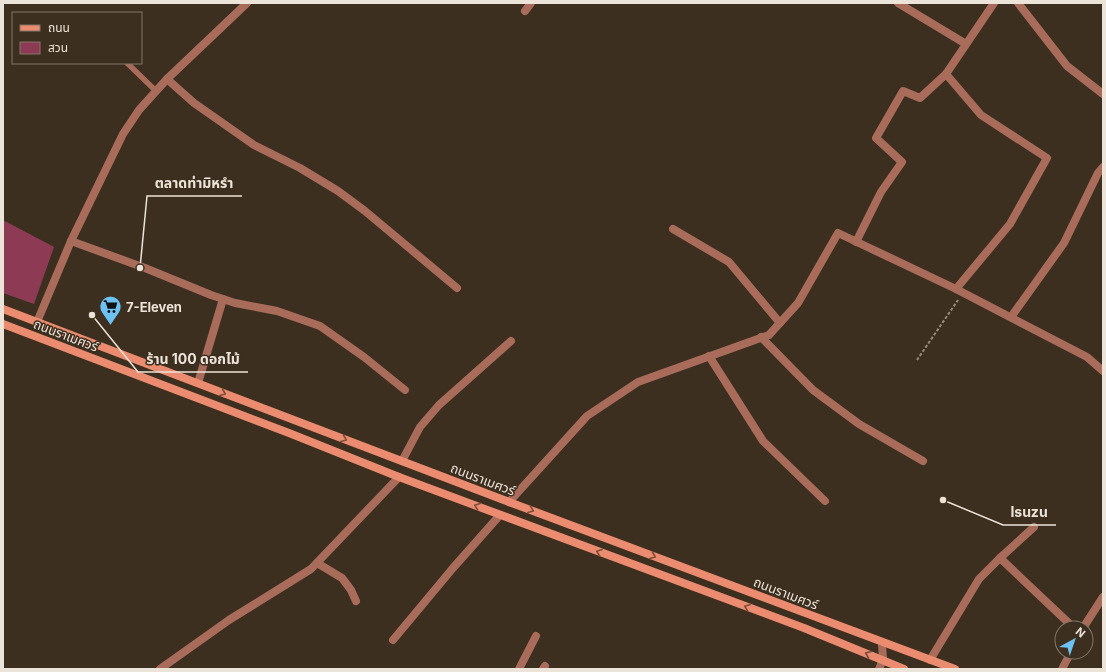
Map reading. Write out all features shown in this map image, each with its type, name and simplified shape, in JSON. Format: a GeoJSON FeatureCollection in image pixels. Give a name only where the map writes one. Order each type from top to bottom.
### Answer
{"type":"FeatureCollection","features":[{"type":"Feature","properties":{"kind":"main road","name":"ถนนราเมศวร์"},"geometry":{"type":"LineString","coordinates":[[3,309],[509,502],[882,643],[955,669]]}},
{"type":"Feature","properties":{"kind":"main road","name":"ถนนราเมศวร์"},"geometry":{"type":"LineString","coordinates":[[3,324],[289,433],[399,477],[804,628],[904,669]]}},
{"type":"Feature","properties":{"kind":"street"},"geometry":{"type":"LineString","coordinates":[[36,322],[72,241],[123,134],[139,110],[167,78],[247,3]]}},
{"type":"Feature","properties":{"kind":"street"},"geometry":{"type":"LineString","coordinates":[[525,11],[531,3]]}},
{"type":"Feature","properties":{"kind":"street"},"geometry":{"type":"LineString","coordinates":[[898,3],[966,44]]}},
{"type":"Feature","properties":{"kind":"street"},"geometry":{"type":"LineString","coordinates":[[856,242],[881,192],[902,162],[876,138],[903,91],[920,98],[946,74],[994,3]]}},
{"type":"Feature","properties":{"kind":"street"},"geometry":{"type":"LineString","coordinates":[[1018,3],[1067,66],[1103,94]]}},
{"type":"Feature","properties":{"kind":"street"},"geometry":{"type":"LineString","coordinates":[[946,74],[981,115],[1047,158],[1010,224],[959,290]]}},
{"type":"Feature","properties":{"kind":"street"},"geometry":{"type":"LineString","coordinates":[[167,78],[194,103],[254,145],[300,168],[338,191],[365,211],[457,288]]}},
{"type":"Feature","properties":{"kind":"street"},"geometry":{"type":"LineString","coordinates":[[1012,318],[1064,243],[1098,173],[1103,167]]}},
{"type":"Feature","properties":{"kind":"street"},"geometry":{"type":"LineString","coordinates":[[673,229],[729,262],[780,323]]}},
{"type":"Feature","properties":{"kind":"street"},"geometry":{"type":"LineString","coordinates":[[509,502],[587,416],[638,382],[769,335],[798,303],[838,233],[959,290],[1087,357],[1103,371]]}},
{"type":"Feature","properties":{"kind":"street"},"geometry":{"type":"LineString","coordinates":[[72,241],[223,299],[277,311],[320,326],[364,357],[405,390]]}},
{"type":"Feature","properties":{"kind":"street"},"geometry":{"type":"LineString","coordinates":[[198,384],[223,299]]}},
{"type":"Feature","properties":{"kind":"street"},"geometry":{"type":"LineString","coordinates":[[761,338],[813,390],[859,424],[923,461]]}},
{"type":"Feature","properties":{"kind":"street"},"geometry":{"type":"LineString","coordinates":[[402,461],[420,427],[439,405],[511,341]]}},
{"type":"Feature","properties":{"kind":"street"},"geometry":{"type":"LineString","coordinates":[[709,356],[763,441],[825,501]]}},
{"type":"Feature","properties":{"kind":"street"},"geometry":{"type":"LineString","coordinates":[[160,669],[229,620],[311,569],[399,477]]}},
{"type":"Feature","properties":{"kind":"street"},"geometry":{"type":"LineString","coordinates":[[393,640],[453,568],[500,515]]}},
{"type":"Feature","properties":{"kind":"street"},"geometry":{"type":"LineString","coordinates":[[930,660],[979,579],[1034,527]]}},
{"type":"Feature","properties":{"kind":"street"},"geometry":{"type":"LineString","coordinates":[[1000,558],[1066,620]]}},
{"type":"Feature","properties":{"kind":"street"},"geometry":{"type":"LineString","coordinates":[[317,563],[342,578],[351,590],[356,601]]}},
{"type":"Feature","properties":{"kind":"street"},"geometry":{"type":"LineString","coordinates":[[1088,620],[1103,597]]}},
{"type":"Feature","properties":{"kind":"street"},"geometry":{"type":"LineString","coordinates":[[519,669],[536,636]]}},
{"type":"Feature","properties":{"kind":"street"},"geometry":{"type":"LineString","coordinates":[[879,669],[883,660],[882,643]]}},
{"type":"Feature","properties":{"kind":"lane"},"geometry":{"type":"LineString","coordinates":[[127,64],[156,91]]}},
{"type":"Feature","properties":{"kind":"path"},"geometry":{"type":"LineString","coordinates":[[918,360],[959,290]]}},
{"type":"Feature","properties":{"kind":"green space"},"geometry":{"type":"Polygon","coordinates":[[[3,220],[54,247],[34,304],[3,293],[3,220]]]}},
{"type":"Feature","properties":{"kind":"place","name":"ตลาดท่ามิหรำ"},"geometry":{"type":"Point","coordinates":[140,268]}},
{"type":"Feature","properties":{"kind":"place","name":"ร้าน 100 ดอกไม้"},"geometry":{"type":"Point","coordinates":[92,315]}},
{"type":"Feature","properties":{"kind":"place","name":"7-Eleven"},"geometry":{"type":"Point","coordinates":[110,326]}},
{"type":"Feature","properties":{"kind":"place","name":"Isuzu"},"geometry":{"type":"Point","coordinates":[943,500]}}]}
